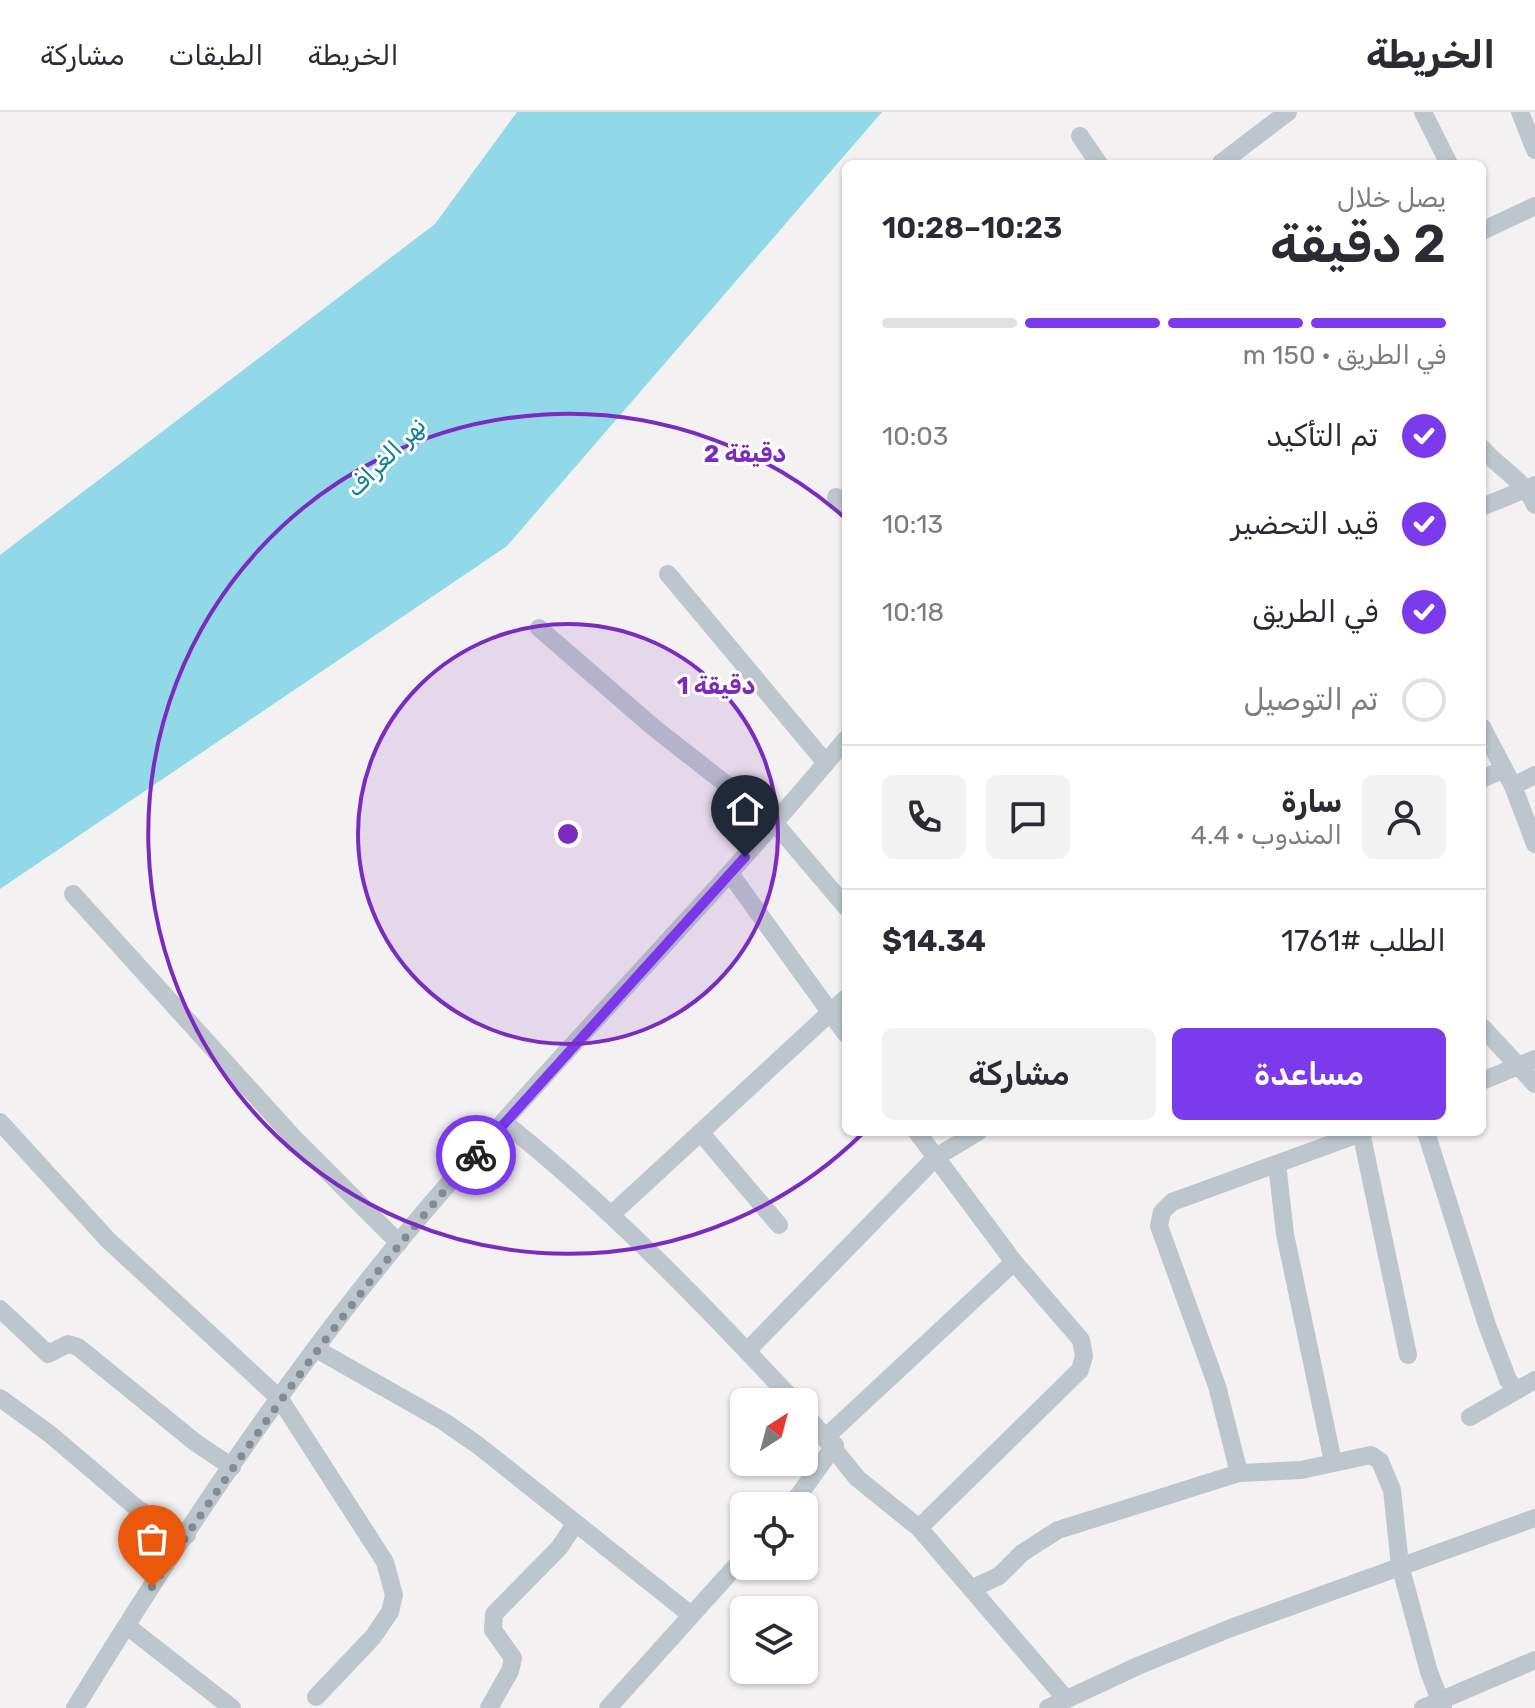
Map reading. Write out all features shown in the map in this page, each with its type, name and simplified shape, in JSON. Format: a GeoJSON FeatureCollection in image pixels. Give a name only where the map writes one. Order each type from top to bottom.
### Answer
{"type":"FeatureCollection","features":[{"type":"Feature","properties":{"kind":"street"},"geometry":{"type":"LineString","coordinates":[[1225,160],[1288,112]]}},
{"type":"Feature","properties":{"kind":"street"},"geometry":{"type":"LineString","coordinates":[[1423,112],[1447,160]]}},
{"type":"Feature","properties":{"kind":"street"},"geometry":{"type":"LineString","coordinates":[[1520,112],[1535,150]]}},
{"type":"Feature","properties":{"kind":"street"},"geometry":{"type":"LineString","coordinates":[[1080,136],[1096,160]]}},
{"type":"Feature","properties":{"kind":"street"},"geometry":{"type":"LineString","coordinates":[[1486,224],[1535,206]]}},
{"type":"Feature","properties":{"kind":"street"},"geometry":{"type":"LineString","coordinates":[[1486,452],[1500,468],[1533,493]]}},
{"type":"Feature","properties":{"kind":"street"},"geometry":{"type":"LineString","coordinates":[[1486,506],[1533,493]]}},
{"type":"Feature","properties":{"kind":"street"},"geometry":{"type":"LineString","coordinates":[[668,574],[826,763]]}},
{"type":"Feature","properties":{"kind":"street"},"geometry":{"type":"LineString","coordinates":[[539,628],[653,727],[773,821],[842,902]]}},
{"type":"Feature","properties":{"kind":"street"},"geometry":{"type":"LineString","coordinates":[[1486,735],[1508,777],[1535,844]]}},
{"type":"Feature","properties":{"kind":"street"},"geometry":{"type":"LineString","coordinates":[[75,1708],[232,1467],[316,1349],[399,1243],[731,875],[773,821],[842,744]]}},
{"type":"Feature","properties":{"kind":"street"},"geometry":{"type":"LineString","coordinates":[[1486,779],[1535,775]]}},
{"type":"Feature","properties":{"kind":"street"},"geometry":{"type":"LineString","coordinates":[[731,875],[842,1028]]}},
{"type":"Feature","properties":{"kind":"street"},"geometry":{"type":"LineString","coordinates":[[73,894],[293,1137],[399,1243]]}},
{"type":"Feature","properties":{"kind":"street"},"geometry":{"type":"LineString","coordinates":[[611,1215],[842,1002]]}},
{"type":"Feature","properties":{"kind":"street"},"geometry":{"type":"LineString","coordinates":[[1486,1030],[1527,1062],[1535,1084]]}},
{"type":"Feature","properties":{"kind":"street"},"geometry":{"type":"LineString","coordinates":[[1486,1079],[1527,1062]]}},
{"type":"Feature","properties":{"kind":"street"},"geometry":{"type":"LineString","coordinates":[[0,1122],[108,1240],[280,1399],[385,1562],[394,1595],[390,1612],[373,1637],[316,1697]]}},
{"type":"Feature","properties":{"kind":"street"},"geometry":{"type":"LineString","coordinates":[[505,1123],[611,1215],[782,1388]]}},
{"type":"Feature","properties":{"kind":"street"},"geometry":{"type":"LineString","coordinates":[[701,1133],[779,1225]]}},
{"type":"Feature","properties":{"kind":"street"},"geometry":{"type":"LineString","coordinates":[[919,1528],[1080,1370],[1084,1356],[1081,1340],[1014,1262],[920,1136]]}},
{"type":"Feature","properties":{"kind":"street"},"geometry":{"type":"LineString","coordinates":[[747,1351],[936,1157],[971,1136]]}},
{"type":"Feature","properties":{"kind":"street"},"geometry":{"type":"LineString","coordinates":[[1239,1473],[1217,1386],[1168,1255],[1159,1219],[1172,1202],[1351,1136]]}},
{"type":"Feature","properties":{"kind":"street"},"geometry":{"type":"LineString","coordinates":[[1363,1136],[1408,1355]]}},
{"type":"Feature","properties":{"kind":"street"},"geometry":{"type":"LineString","coordinates":[[1427,1136],[1487,1325],[1508,1380],[1516,1390]]}},
{"type":"Feature","properties":{"kind":"street"},"geometry":{"type":"LineString","coordinates":[[1277,1164],[1285,1234],[1333,1462]]}},
{"type":"Feature","properties":{"kind":"street"},"geometry":{"type":"LineString","coordinates":[[800,1492],[831,1441],[1014,1262]]}},
{"type":"Feature","properties":{"kind":"street"},"geometry":{"type":"LineString","coordinates":[[0,1309],[48,1354],[68,1344],[78,1347],[196,1443],[232,1467]]}},
{"type":"Feature","properties":{"kind":"street"},"geometry":{"type":"LineString","coordinates":[[316,1349],[455,1429],[691,1615]]}},
{"type":"Feature","properties":{"kind":"street"},"geometry":{"type":"LineString","coordinates":[[1470,1417],[1535,1380]]}},
{"type":"Feature","properties":{"kind":"street"},"geometry":{"type":"LineString","coordinates":[[0,1398],[66,1446],[139,1510],[187,1535]]}},
{"type":"Feature","properties":{"kind":"street"},"geometry":{"type":"LineString","coordinates":[[818,1427],[857,1478],[919,1528],[1066,1699]]}},
{"type":"Feature","properties":{"kind":"street"},"geometry":{"type":"LineString","coordinates":[[973,1588],[999,1576],[1022,1553],[1058,1530],[1239,1473],[1301,1470],[1371,1455],[1380,1461],[1392,1490],[1400,1565],[1435,1706],[1535,1660]]}},
{"type":"Feature","properties":{"kind":"street"},"geometry":{"type":"LineString","coordinates":[[1048,1708],[1153,1660],[1400,1565],[1535,1518]]}},
{"type":"Feature","properties":{"kind":"street"},"geometry":{"type":"LineString","coordinates":[[489,1708],[510,1671],[513,1658],[491,1626],[494,1614],[559,1548],[575,1524]]}},
{"type":"Feature","properties":{"kind":"street"},"geometry":{"type":"LineString","coordinates":[[608,1708],[730,1572]]}},
{"type":"Feature","properties":{"kind":"street"},"geometry":{"type":"LineString","coordinates":[[127,1626],[232,1708]]}},
{"type":"Feature","properties":{"kind":"water","name":"نهر الغراف"},"geometry":{"type":"Polygon","coordinates":[[[517,112],[882,112],[507,546],[0,889],[0,555],[435,224],[517,112]]]}},
{"type":"Feature","properties":{"kind":"way so far"},"geometry":{"type":"LineString","coordinates":[[152,1587],[316,1349],[418,1219],[476,1155]]}},
{"type":"Feature","properties":{"kind":"route"},"geometry":{"type":"LineString","coordinates":[[476,1155],[745,857]]}}]}
